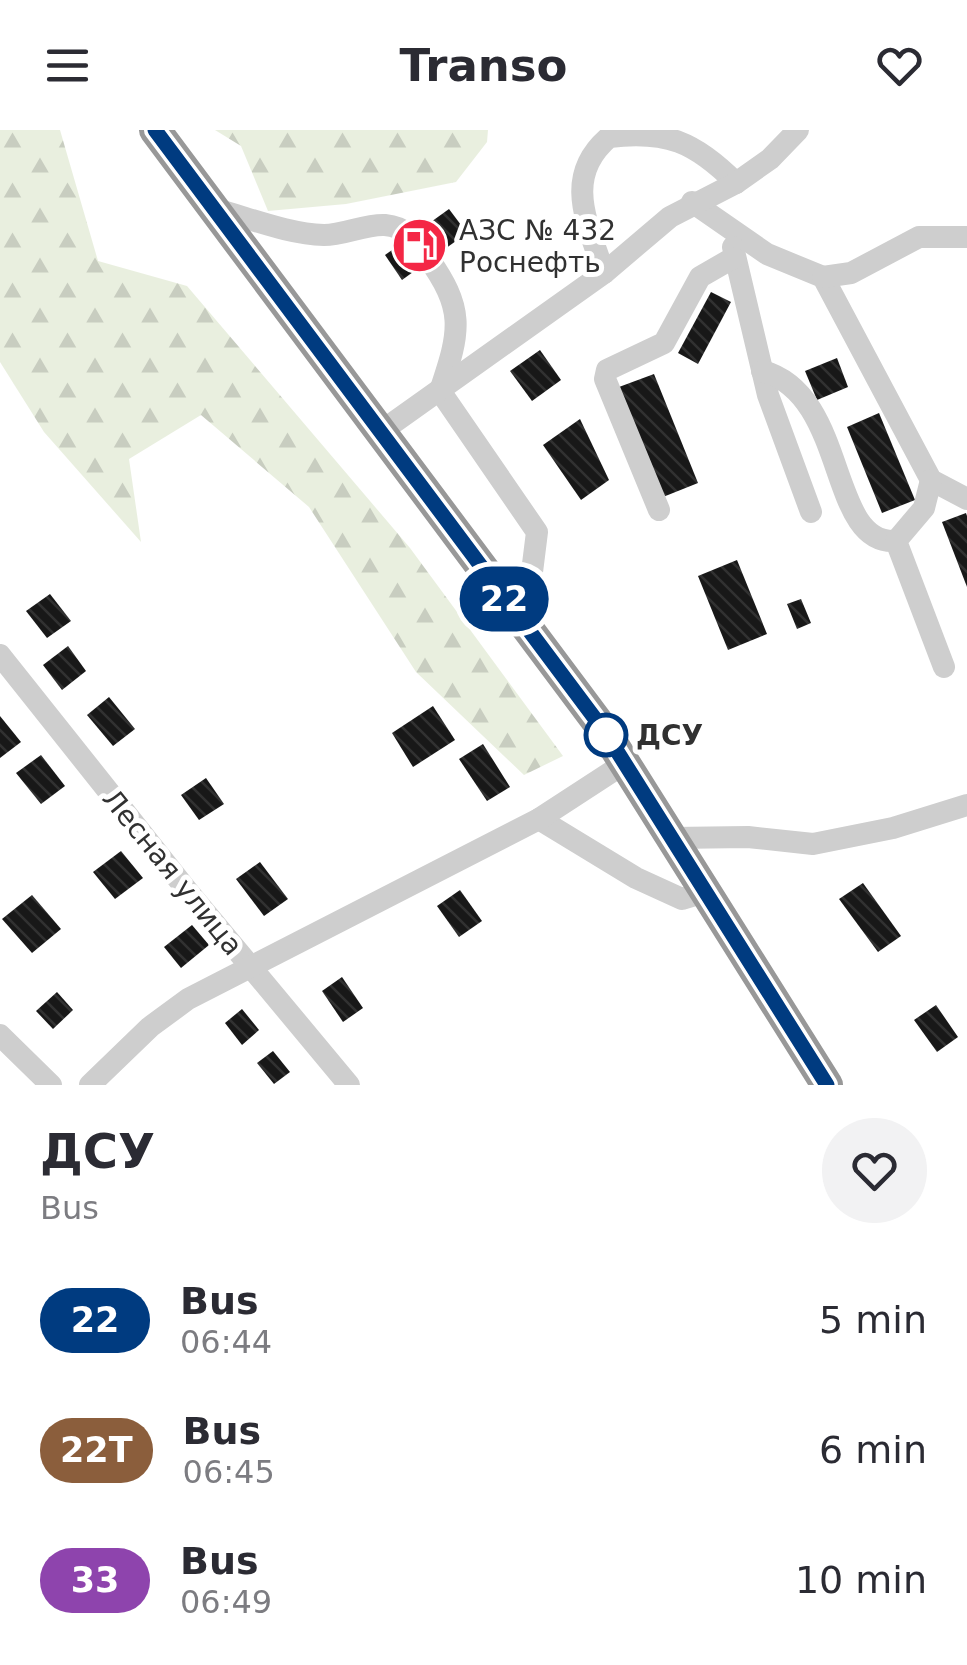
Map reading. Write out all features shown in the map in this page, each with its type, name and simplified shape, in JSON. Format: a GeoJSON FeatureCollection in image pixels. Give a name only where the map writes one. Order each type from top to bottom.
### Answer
{"type":"FeatureCollection","features":[{"type":"Feature","properties":{"kind":"highway"},"geometry":{"type":"LineString","coordinates":[[155,130],[625,763],[827,1085]]}},
{"type":"Feature","properties":{"kind":"street"},"geometry":{"type":"LineString","coordinates":[[604,274],[580,197],[587,161],[608,137],[662,130],[712,158],[736,182]]}},
{"type":"Feature","properties":{"kind":"street"},"geometry":{"type":"LineString","coordinates":[[379,433],[604,274],[692,202],[736,182],[770,159],[794,131]]}},
{"type":"Feature","properties":{"kind":"street"},"geometry":{"type":"LineString","coordinates":[[692,202],[766,254],[822,277],[851,273],[919,237],[967,237]]}},
{"type":"Feature","properties":{"kind":"street"},"geometry":{"type":"LineString","coordinates":[[212,208],[326,235],[383,224],[406,229],[451,290],[456,306],[455,340],[440,391]]}},
{"type":"Feature","properties":{"kind":"street"},"geometry":{"type":"LineString","coordinates":[[734,233],[733,258],[744,284],[762,371],[811,512]]}},
{"type":"Feature","properties":{"kind":"street"},"geometry":{"type":"LineString","coordinates":[[659,510],[606,379],[607,370],[664,343],[700,277],[733,258]]}},
{"type":"Feature","properties":{"kind":"street"},"geometry":{"type":"LineString","coordinates":[[822,277],[931,480],[967,499]]}},
{"type":"Feature","properties":{"kind":"street"},"geometry":{"type":"LineString","coordinates":[[762,371],[790,381],[809,401],[862,530],[884,542],[896,541],[924,508],[931,480]]}},
{"type":"Feature","properties":{"kind":"street"},"geometry":{"type":"LineString","coordinates":[[440,391],[536,532],[525,628]]}},
{"type":"Feature","properties":{"kind":"street"},"geometry":{"type":"LineString","coordinates":[[896,541],[944,667]]}},
{"type":"Feature","properties":{"kind":"street","name":"Лесная улица"},"geometry":{"type":"LineString","coordinates":[[0,655],[350,1085]]}},
{"type":"Feature","properties":{"kind":"street"},"geometry":{"type":"LineString","coordinates":[[90,1085],[150,1027],[188,999],[539,819],[625,763]]}},
{"type":"Feature","properties":{"kind":"street"},"geometry":{"type":"LineString","coordinates":[[672,838],[748,837],[814,844],[894,828],[967,805]]}},
{"type":"Feature","properties":{"kind":"street"},"geometry":{"type":"LineString","coordinates":[[539,819],[636,878],[682,899],[706,892]]}},
{"type":"Feature","properties":{"kind":"street"},"geometry":{"type":"LineString","coordinates":[[0,1035],[50,1085]]}},
{"type":"Feature","properties":{"kind":"green space"},"geometry":{"type":"Polygon","coordinates":[[[0,130],[60,130],[98,261],[187,286],[410,548],[563,756],[524,775],[416,672],[309,507],[201,415],[129,459],[141,542],[44,432],[0,362],[0,130]]]}},
{"type":"Feature","properties":{"kind":"green space"},"geometry":{"type":"Polygon","coordinates":[[[215,130],[488,130],[487,142],[456,182],[346,204],[268,211],[241,146],[215,130]]]}},
{"type":"Feature","properties":{"kind":"building"},"geometry":{"type":"Polygon","coordinates":[[[449,209],[467,233],[402,280],[385,255],[449,209]]]}},
{"type":"Feature","properties":{"kind":"building"},"geometry":{"type":"Polygon","coordinates":[[[711,292],[731,302],[698,364],[678,353],[711,292]]]}},
{"type":"Feature","properties":{"kind":"building"},"geometry":{"type":"Polygon","coordinates":[[[540,350],[561,380],[532,401],[510,371],[540,350]]]}},
{"type":"Feature","properties":{"kind":"building"},"geometry":{"type":"Polygon","coordinates":[[[837,358],[848,387],[817,400],[805,371],[837,358]]]}},
{"type":"Feature","properties":{"kind":"building"},"geometry":{"type":"Polygon","coordinates":[[[654,374],[698,483],[663,497],[619,387],[654,374]]]}},
{"type":"Feature","properties":{"kind":"building"},"geometry":{"type":"Polygon","coordinates":[[[879,413],[915,500],[882,513],[847,427],[879,413]]]}},
{"type":"Feature","properties":{"kind":"building"},"geometry":{"type":"Polygon","coordinates":[[[580,419],[609,480],[581,500],[543,445],[580,419]]]}},
{"type":"Feature","properties":{"kind":"building"},"geometry":{"type":"Polygon","coordinates":[[[966,513],[967,516],[967,587],[942,522],[966,513]]]}},
{"type":"Feature","properties":{"kind":"building"},"geometry":{"type":"Polygon","coordinates":[[[737,560],[767,634],[728,650],[698,576],[737,560]]]}},
{"type":"Feature","properties":{"kind":"building"},"geometry":{"type":"Polygon","coordinates":[[[50,594],[71,621],[47,638],[26,611],[50,594]]]}},
{"type":"Feature","properties":{"kind":"building"},"geometry":{"type":"Polygon","coordinates":[[[801,599],[811,623],[797,629],[787,604],[801,599]]]}},
{"type":"Feature","properties":{"kind":"building"},"geometry":{"type":"Polygon","coordinates":[[[68,646],[86,671],[62,690],[43,665],[68,646]]]}},
{"type":"Feature","properties":{"kind":"building"},"geometry":{"type":"Polygon","coordinates":[[[109,697],[135,729],[113,746],[87,715],[109,697]]]}},
{"type":"Feature","properties":{"kind":"building"},"geometry":{"type":"Polygon","coordinates":[[[433,706],[455,740],[413,767],[392,733],[433,706]]]}},
{"type":"Feature","properties":{"kind":"building"},"geometry":{"type":"Polygon","coordinates":[[[0,716],[21,742],[0,758],[0,716]]]}},
{"type":"Feature","properties":{"kind":"building"},"geometry":{"type":"Polygon","coordinates":[[[483,744],[510,787],[487,801],[459,759],[483,744]]]}},
{"type":"Feature","properties":{"kind":"building"},"geometry":{"type":"Polygon","coordinates":[[[41,755],[65,786],[41,804],[16,773],[41,755]]]}},
{"type":"Feature","properties":{"kind":"building"},"geometry":{"type":"Polygon","coordinates":[[[206,778],[224,804],[199,820],[181,795],[206,778]]]}},
{"type":"Feature","properties":{"kind":"building"},"geometry":{"type":"Polygon","coordinates":[[[121,851],[143,878],[115,899],[93,872],[121,851]]]}},
{"type":"Feature","properties":{"kind":"building"},"geometry":{"type":"Polygon","coordinates":[[[260,862],[288,899],[264,916],[236,879],[260,862]]]}},
{"type":"Feature","properties":{"kind":"building"},"geometry":{"type":"Polygon","coordinates":[[[863,883],[901,936],[878,952],[839,899],[863,883]]]}},
{"type":"Feature","properties":{"kind":"building"},"geometry":{"type":"Polygon","coordinates":[[[460,890],[482,921],[459,937],[437,906],[460,890]]]}},
{"type":"Feature","properties":{"kind":"building"},"geometry":{"type":"Polygon","coordinates":[[[32,895],[61,929],[32,953],[2,919],[32,895]]]}},
{"type":"Feature","properties":{"kind":"building"},"geometry":{"type":"Polygon","coordinates":[[[192,925],[209,945],[181,968],[164,947],[192,925]]]}},
{"type":"Feature","properties":{"kind":"building"},"geometry":{"type":"Polygon","coordinates":[[[342,977],[363,1008],[343,1022],[322,991],[342,977]]]}},
{"type":"Feature","properties":{"kind":"building"},"geometry":{"type":"Polygon","coordinates":[[[57,992],[73,1010],[53,1029],[36,1011],[57,992]]]}},
{"type":"Feature","properties":{"kind":"building"},"geometry":{"type":"Polygon","coordinates":[[[936,1005],[958,1037],[937,1052],[914,1020],[936,1005]]]}},
{"type":"Feature","properties":{"kind":"building"},"geometry":{"type":"Polygon","coordinates":[[[242,1009],[259,1030],[242,1045],[225,1023],[242,1009]]]}},
{"type":"Feature","properties":{"kind":"building"},"geometry":{"type":"Polygon","coordinates":[[[273,1051],[290,1072],[274,1084],[257,1063],[273,1051]]]}},
{"type":"Feature","properties":{"kind":"bus line","name":"22"},"geometry":{"type":"LineString","coordinates":[[155,130],[605,732],[827,1085]]}},
{"type":"Feature","properties":{"kind":"place","name":"АЗС № 432 Роснефть"},"geometry":{"type":"Point","coordinates":[420,246]}},
{"type":"Feature","properties":{"kind":"place","name":"ДСУ"},"geometry":{"type":"Point","coordinates":[606,735]}}]}
